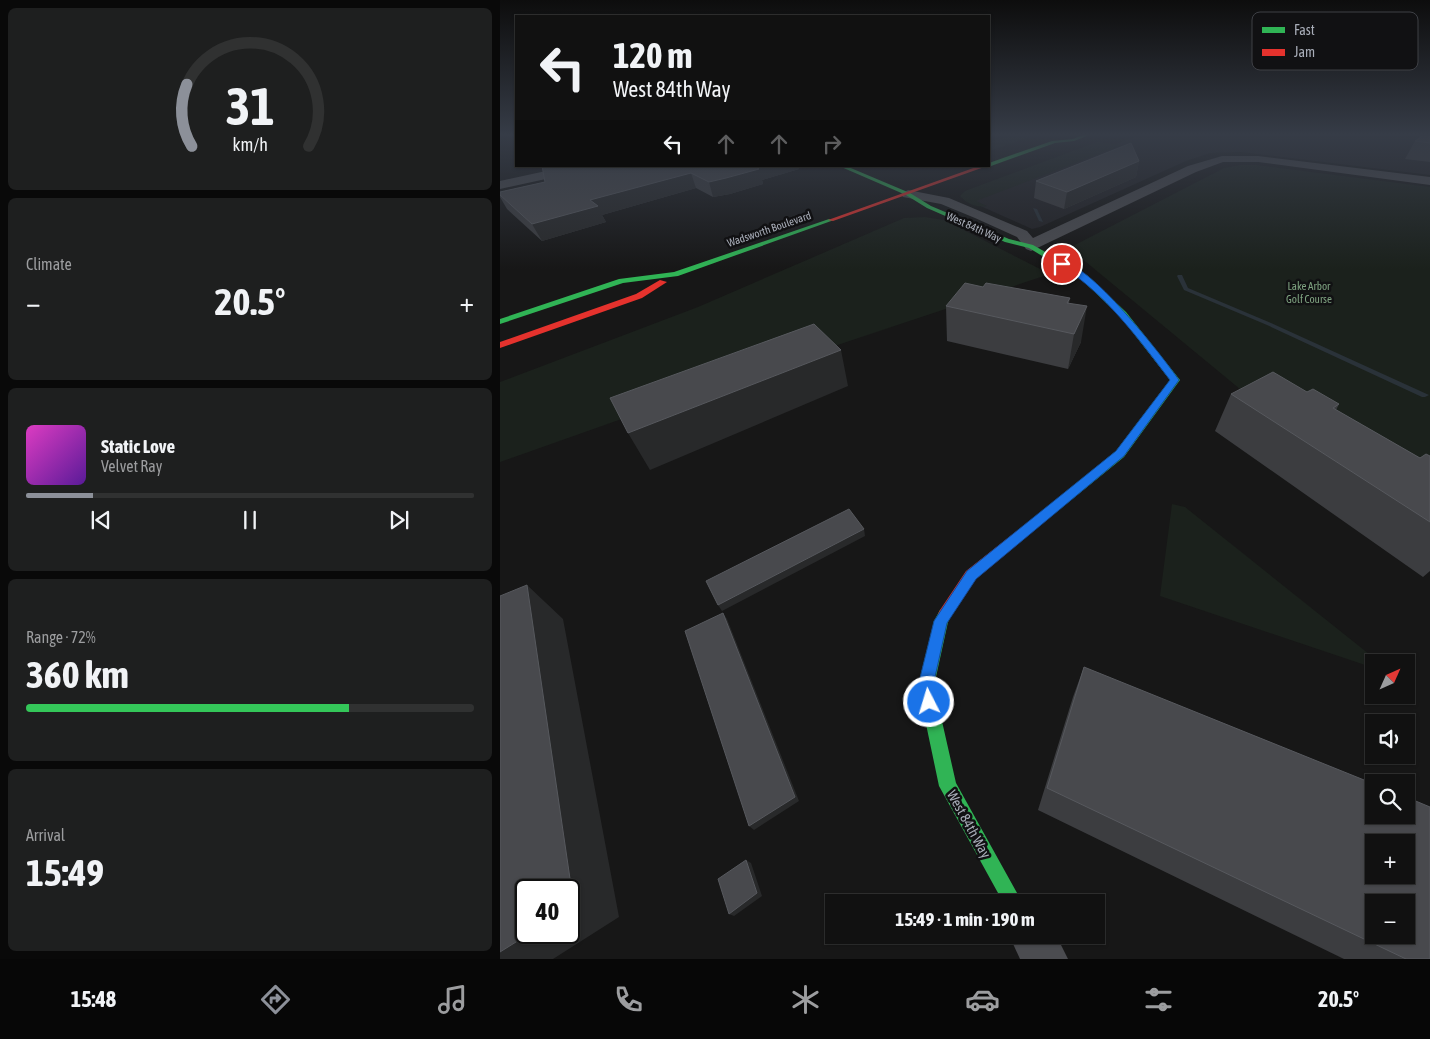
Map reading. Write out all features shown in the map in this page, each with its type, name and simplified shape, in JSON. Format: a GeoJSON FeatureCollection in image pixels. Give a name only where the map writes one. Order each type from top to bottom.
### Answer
{"type":"FeatureCollection","features":[{"type":"Feature","properties":{"kind":"main road"},"geometry":{"type":"LineString","coordinates":[[872,179],[908,194]]}},
{"type":"Feature","properties":{"kind":"main road","name":"Wadsworth Boulevard"},"geometry":{"type":"LineString","coordinates":[[500,322],[622,281],[675,274],[950,179]]}},
{"type":"Feature","properties":{"kind":"main road","name":"West 84th Way"},"geometry":{"type":"LineString","coordinates":[[1009,894],[948,786],[926,686],[941,621],[971,575],[1120,454],[1175,380],[1123,314],[1085,278],[1031,246]]}},
{"type":"Feature","properties":{"kind":"main road","name":"Wadsworth Boulevard"},"geometry":{"type":"LineString","coordinates":[[500,345],[639,296],[675,274]]}},
{"type":"Feature","properties":{"kind":"street"},"geometry":{"type":"LineString","coordinates":[[500,185],[529,179]]}},
{"type":"Feature","properties":{"kind":"street"},"geometry":{"type":"LineString","coordinates":[[1031,246],[1046,237],[1171,179]]}},
{"type":"Feature","properties":{"kind":"street"},"geometry":{"type":"LineString","coordinates":[[1412,179],[1430,181]]}},
{"type":"Feature","properties":{"kind":"street","name":"West 84th Way"},"geometry":{"type":"LineString","coordinates":[[908,194],[944,201],[980,215],[1022,234],[1031,246]]}},
{"type":"Feature","properties":{"kind":"street"},"geometry":{"type":"LineString","coordinates":[[1036,944],[1045,959]]}},
{"type":"Feature","properties":{"kind":"shaded area"},"geometry":{"type":"Polygon","coordinates":[[[1023,179],[1147,179],[1032,229],[967,200],[1023,179]]]}},
{"type":"Feature","properties":{"kind":"green space"},"geometry":{"type":"Polygon","coordinates":[[[998,179],[1034,179],[976,201],[987,206],[972,205],[966,201],[960,196],[965,191],[998,179]]]}},
{"type":"Feature","properties":{"kind":"green space","name":"Lake Arbor Golf Course"},"geometry":{"type":"Polygon","coordinates":[[[1203,179],[1365,179],[1430,187],[1430,546],[1069,248],[1203,179]]]}},
{"type":"Feature","properties":{"kind":"green space"},"geometry":{"type":"Polygon","coordinates":[[[925,217],[944,220],[1050,274],[712,387],[500,462],[500,382],[698,307],[904,218],[925,217]]]}},
{"type":"Feature","properties":{"kind":"green space"},"geometry":{"type":"Polygon","coordinates":[[[1172,504],[1185,507],[1369,654],[1365,654],[1365,665],[1160,596],[1172,504]]]}},
{"type":"Feature","properties":{"kind":"building"},"geometry":{"type":"Polygon","coordinates":[[[544,179],[669,179],[590,200],[598,206],[532,224],[500,195],[500,192],[545,182],[544,179]]]}},
{"type":"Feature","properties":{"kind":"building"},"geometry":{"type":"Polygon","coordinates":[[[703,179],[723,179],[709,182],[703,179]]]}},
{"type":"Feature","properties":{"kind":"building"},"geometry":{"type":"Polygon","coordinates":[[[1042,179],[1098,179],[1067,192],[1036,181],[1042,179]]]}},
{"type":"Feature","properties":{"kind":"building"},"geometry":{"type":"Polygon","coordinates":[[[965,283],[983,287],[986,283],[1070,298],[1067,303],[1087,306],[1074,334],[946,306],[965,283]]]}},
{"type":"Feature","properties":{"kind":"building"},"geometry":{"type":"Polygon","coordinates":[[[814,324],[841,350],[628,433],[610,398],[814,324]]]}},
{"type":"Feature","properties":{"kind":"building"},"geometry":{"type":"Polygon","coordinates":[[[1273,372],[1307,392],[1313,389],[1339,404],[1333,408],[1420,458],[1426,454],[1430,456],[1430,522],[1231,394],[1273,372]]]}},
{"type":"Feature","properties":{"kind":"building"},"geometry":{"type":"Polygon","coordinates":[[[849,509],[864,529],[718,605],[706,581],[849,509]]]}},
{"type":"Feature","properties":{"kind":"building"},"geometry":{"type":"Polygon","coordinates":[[[527,585],[570,879],[515,879],[515,943],[500,952],[500,596],[527,585]]]}},
{"type":"Feature","properties":{"kind":"building"},"geometry":{"type":"Polygon","coordinates":[[[723,613],[795,797],[749,826],[685,631],[723,613]]]}},
{"type":"Feature","properties":{"kind":"building"},"geometry":{"type":"Polygon","coordinates":[[[1084,667],[1365,780],[1365,824],[1415,824],[1415,801],[1430,807],[1430,959],[1406,959],[1375,944],[1415,944],[1415,894],[1365,894],[1365,939],[1047,788],[1084,667]]]}},
{"type":"Feature","properties":{"kind":"building"},"geometry":{"type":"Polygon","coordinates":[[[746,860],[757,893],[729,914],[718,879],[746,860]]]}},
{"type":"Feature","properties":{"kind":"waterway"},"geometry":{"type":"LineString","coordinates":[[1035,209],[1041,221]]}},
{"type":"Feature","properties":{"kind":"waterway"},"geometry":{"type":"LineString","coordinates":[[1180,276],[1186,289],[1269,324],[1425,395]]}},
{"type":"Feature","properties":{"kind":"traffic: fast"},"geometry":{"type":"LineString","coordinates":[[872,179],[908,194],[929,207],[1007,241],[1031,246],[1085,278],[1123,314],[1175,380],[1120,454],[1045,515]]}},
{"type":"Feature","properties":{"kind":"traffic: fast"},"geometry":{"type":"LineString","coordinates":[[500,322],[622,281],[675,274],[831,220]]}},
{"type":"Feature","properties":{"kind":"traffic: fast"},"geometry":{"type":"LineString","coordinates":[[945,614],[941,621],[926,686],[948,786],[1009,894]]}},
{"type":"Feature","properties":{"kind":"traffic: jam"},"geometry":{"type":"LineString","coordinates":[[831,220],[949,179]]}},
{"type":"Feature","properties":{"kind":"traffic: jam"},"geometry":{"type":"LineString","coordinates":[[500,345],[639,296],[663,282]]}},
{"type":"Feature","properties":{"kind":"traffic: jam"},"geometry":{"type":"LineString","coordinates":[[945,614],[971,575],[1045,515]]}},
{"type":"Feature","properties":{"kind":"route"},"geometry":{"type":"LineString","coordinates":[[929,702],[926,686],[941,621],[971,575],[1120,454],[1175,380],[1123,314],[1085,278],[1062,264]]}}]}
